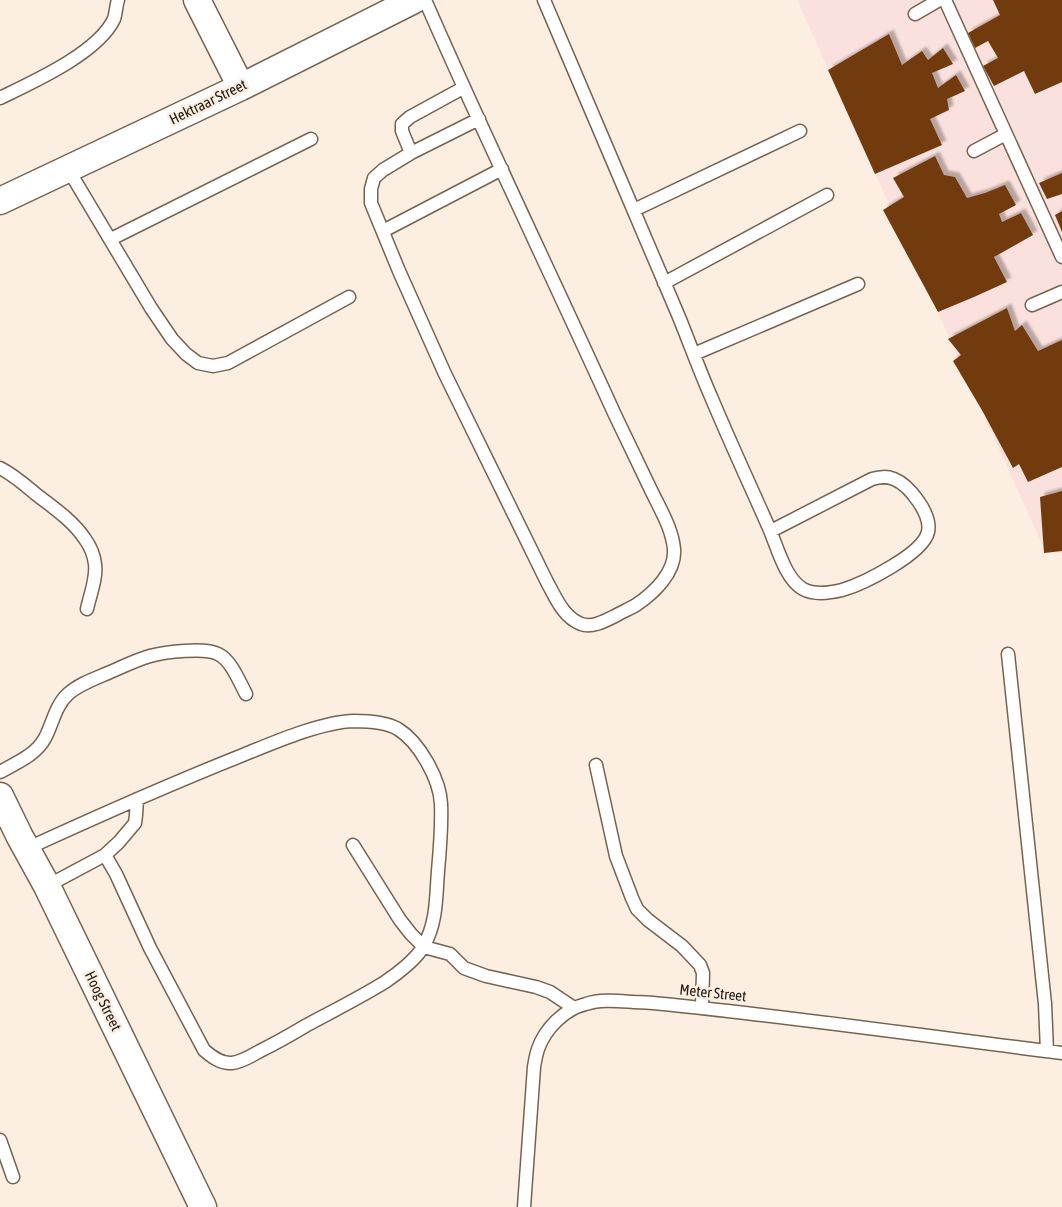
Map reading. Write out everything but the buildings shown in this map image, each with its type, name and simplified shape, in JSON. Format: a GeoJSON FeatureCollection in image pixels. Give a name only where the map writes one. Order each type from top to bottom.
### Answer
{"type":"FeatureCollection","features":[{"type":"Feature","properties":{"kind":"street"},"geometry":{"type":"LineString","coordinates":[[197,0],[241,87]]}},
{"type":"Feature","properties":{"kind":"street","name":"Hektraar Street"},"geometry":{"type":"LineString","coordinates":[[0,201],[241,87],[414,0]]}},
{"type":"Feature","properties":{"kind":"street","name":"Hoog Street"},"geometry":{"type":"LineString","coordinates":[[0,796],[15,844],[47,886],[203,1207]]}},
{"type":"Feature","properties":{"kind":"lane"},"geometry":{"type":"LineString","coordinates":[[0,98],[38,80],[88,48],[104,35],[114,18],[118,0]]}},
{"type":"Feature","properties":{"kind":"lane"},"geometry":{"type":"LineString","coordinates":[[426,0],[464,88],[479,119],[632,451],[672,534],[675,558],[669,573],[658,586],[636,605],[599,624],[583,625],[571,619],[561,607],[547,582],[445,374],[371,203],[370,189],[374,178],[382,170],[411,153],[479,119]]}},
{"type":"Feature","properties":{"kind":"lane"},"geometry":{"type":"LineString","coordinates":[[544,0],[712,399],[782,560],[794,582],[801,588],[812,592],[841,590],[857,584],[908,556],[917,549],[928,533],[928,524],[923,510],[906,487],[896,480],[880,477],[872,479],[771,531]]}},
{"type":"Feature","properties":{"kind":"lane"},"geometry":{"type":"LineString","coordinates":[[915,14],[938,0]]}},
{"type":"Feature","properties":{"kind":"lane"},"geometry":{"type":"LineString","coordinates":[[944,0],[1062,256]]}},
{"type":"Feature","properties":{"kind":"lane"},"geometry":{"type":"LineString","coordinates":[[411,153],[401,127],[404,121],[464,88]]}},
{"type":"Feature","properties":{"kind":"lane"},"geometry":{"type":"LineString","coordinates":[[634,210],[800,131]]}},
{"type":"Feature","properties":{"kind":"lane"},"geometry":{"type":"LineString","coordinates":[[974,151],[1006,134]]}},
{"type":"Feature","properties":{"kind":"lane"},"geometry":{"type":"LineString","coordinates":[[111,239],[311,139]]}},
{"type":"Feature","properties":{"kind":"lane"},"geometry":{"type":"LineString","coordinates":[[68,168],[151,308],[172,339],[186,354],[198,363],[213,366],[228,363],[349,297]]}},
{"type":"Feature","properties":{"kind":"lane"},"geometry":{"type":"LineString","coordinates":[[383,231],[502,169]]}},
{"type":"Feature","properties":{"kind":"lane"},"geometry":{"type":"LineString","coordinates":[[664,283],[828,195]]}},
{"type":"Feature","properties":{"kind":"lane"},"geometry":{"type":"LineString","coordinates":[[694,354],[858,284]]}},
{"type":"Feature","properties":{"kind":"lane"},"geometry":{"type":"LineString","coordinates":[[1032,305],[1062,292]]}},
{"type":"Feature","properties":{"kind":"lane"},"geometry":{"type":"LineString","coordinates":[[0,468],[9,472],[50,505],[74,526],[85,539],[96,565],[87,609]]}},
{"type":"Feature","properties":{"kind":"lane"},"geometry":{"type":"LineString","coordinates":[[0,772],[26,758],[36,750],[44,740],[60,703],[68,694],[81,685],[128,664],[152,656],[202,650],[217,653],[227,661],[246,694]]}},
{"type":"Feature","properties":{"kind":"lane"},"geometry":{"type":"LineString","coordinates":[[1008,654],[1045,1004],[1047,1051]]}},
{"type":"Feature","properties":{"kind":"lane"},"geometry":{"type":"LineString","coordinates":[[15,844],[137,799],[189,776],[297,734],[353,721],[378,722],[397,728],[414,743],[435,779],[441,802],[436,905],[433,924],[424,947],[408,964],[386,981],[272,1045],[232,1063],[225,1063],[213,1058],[204,1050],[150,948],[105,854]]}},
{"type":"Feature","properties":{"kind":"lane"},"geometry":{"type":"LineString","coordinates":[[596,765],[616,856],[632,898],[637,909],[648,920],[682,946],[700,964],[703,973],[702,1008]]}},
{"type":"Feature","properties":{"kind":"lane"},"geometry":{"type":"LineString","coordinates":[[47,886],[105,854],[119,842],[135,823],[137,799]]}},
{"type":"Feature","properties":{"kind":"lane"},"geometry":{"type":"LineString","coordinates":[[354,845],[400,920],[424,947],[450,954],[464,968],[486,976],[550,992],[574,1008]]}},
{"type":"Feature","properties":{"kind":"lane","name":"Meter Street"},"geometry":{"type":"LineString","coordinates":[[524,1207],[534,1068],[538,1050],[544,1037],[562,1016],[574,1008],[585,1004],[600,1001],[648,1002],[1062,1053]]}},
{"type":"Feature","properties":{"kind":"lane"},"geometry":{"type":"LineString","coordinates":[[0,1140],[13,1176]]}},
{"type":"Feature","properties":{"kind":"shaded area"},"geometry":{"type":"Polygon","coordinates":[[[797,0],[1062,0],[1062,553],[1046,553],[797,0]]]}}]}
